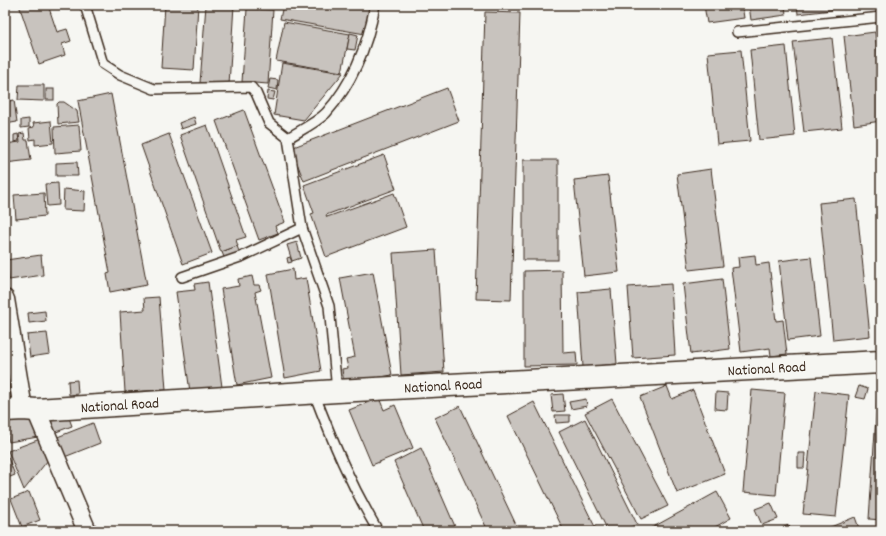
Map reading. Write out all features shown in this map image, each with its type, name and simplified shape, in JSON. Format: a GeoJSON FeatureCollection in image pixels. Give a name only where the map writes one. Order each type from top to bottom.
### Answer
{"type":"FeatureCollection","features":[{"type":"Feature","properties":{"kind":"main road","name":"National Road"},"geometry":{"type":"LineString","coordinates":[[21,410],[337,391],[881,362]]}},
{"type":"Feature","properties":{"kind":"street"},"geometry":{"type":"LineString","coordinates":[[5,299],[21,410],[87,531]]}},
{"type":"Feature","properties":{"kind":"lane"},"geometry":{"type":"LineString","coordinates":[[85,5],[103,64],[120,75],[154,89],[251,87],[256,93],[269,123],[288,138],[302,228],[329,306],[337,391]]}},
{"type":"Feature","properties":{"kind":"lane"},"geometry":{"type":"LineString","coordinates":[[288,138],[325,114],[343,89],[359,63],[372,26],[375,5]]}},
{"type":"Feature","properties":{"kind":"lane"},"geometry":{"type":"LineString","coordinates":[[737,32],[881,18]]}},
{"type":"Feature","properties":{"kind":"lane"},"geometry":{"type":"LineString","coordinates":[[182,277],[243,256],[302,228]]}},
{"type":"Feature","properties":{"kind":"lane"},"geometry":{"type":"LineString","coordinates":[[314,393],[338,455],[358,497],[378,531]]}},
{"type":"Feature","properties":{"kind":"building"},"geometry":{"type":"Polygon","coordinates":[[[19,5],[48,5],[57,32],[67,29],[71,41],[62,44],[65,55],[39,64],[19,5]]]}},
{"type":"Feature","properties":{"kind":"building"},"geometry":{"type":"Polygon","coordinates":[[[165,5],[198,5],[194,70],[161,68],[165,5]]]}},
{"type":"Feature","properties":{"kind":"building"},"geometry":{"type":"Polygon","coordinates":[[[206,5],[234,5],[229,85],[200,83],[206,5]]]}},
{"type":"Feature","properties":{"kind":"building"},"geometry":{"type":"Polygon","coordinates":[[[283,5],[370,5],[365,34],[280,19],[283,5]]]}},
{"type":"Feature","properties":{"kind":"building"},"geometry":{"type":"Polygon","coordinates":[[[704,5],[742,5],[744,18],[707,23],[704,5]]]}},
{"type":"Feature","properties":{"kind":"building"},"geometry":{"type":"Polygon","coordinates":[[[749,5],[785,5],[786,15],[751,20],[749,5]]]}},
{"type":"Feature","properties":{"kind":"building"},"geometry":{"type":"Polygon","coordinates":[[[797,5],[831,5],[832,10],[798,14],[797,5]]]}},
{"type":"Feature","properties":{"kind":"building"},"geometry":{"type":"Polygon","coordinates":[[[845,5],[870,5],[845,8],[845,5]]]}},
{"type":"Feature","properties":{"kind":"building"},"geometry":{"type":"Polygon","coordinates":[[[247,9],[273,10],[268,84],[242,82],[247,9]]]}},
{"type":"Feature","properties":{"kind":"building"},"geometry":{"type":"Polygon","coordinates":[[[485,12],[520,13],[511,300],[476,299],[485,12]]]}},
{"type":"Feature","properties":{"kind":"building"},"geometry":{"type":"Polygon","coordinates":[[[284,22],[350,34],[342,72],[276,61],[284,22]]]}},
{"type":"Feature","properties":{"kind":"building"},"geometry":{"type":"Polygon","coordinates":[[[875,32],[881,80],[881,121],[854,125],[844,36],[875,32]]]}},
{"type":"Feature","properties":{"kind":"building"},"geometry":{"type":"Polygon","coordinates":[[[350,33],[358,35],[355,50],[347,49],[350,33]]]}},
{"type":"Feature","properties":{"kind":"building"},"geometry":{"type":"Polygon","coordinates":[[[832,38],[842,128],[804,132],[793,42],[832,38]]]}},
{"type":"Feature","properties":{"kind":"building"},"geometry":{"type":"Polygon","coordinates":[[[786,46],[795,136],[759,140],[750,50],[786,46]]]}},
{"type":"Feature","properties":{"kind":"building"},"geometry":{"type":"Polygon","coordinates":[[[741,50],[750,141],[717,144],[708,53],[741,50]]]}},
{"type":"Feature","properties":{"kind":"building"},"geometry":{"type":"Polygon","coordinates":[[[282,63],[343,73],[304,120],[274,115],[282,63]]]}},
{"type":"Feature","properties":{"kind":"building"},"geometry":{"type":"Polygon","coordinates":[[[270,79],[278,80],[277,90],[268,88],[270,79]]]}},
{"type":"Feature","properties":{"kind":"building"},"geometry":{"type":"Polygon","coordinates":[[[19,85],[44,85],[44,101],[18,100],[19,85]]]}},
{"type":"Feature","properties":{"kind":"building"},"geometry":{"type":"Polygon","coordinates":[[[447,88],[459,121],[304,181],[291,148],[447,88]]]}},
{"type":"Feature","properties":{"kind":"building"},"geometry":{"type":"Polygon","coordinates":[[[46,89],[54,89],[54,100],[46,100],[46,89]]]}},
{"type":"Feature","properties":{"kind":"building"},"geometry":{"type":"Polygon","coordinates":[[[268,91],[275,92],[273,100],[267,99],[268,91]]]}},
{"type":"Feature","properties":{"kind":"building"},"geometry":{"type":"Polygon","coordinates":[[[111,94],[147,285],[110,292],[107,274],[110,273],[78,101],[111,94]]]}},
{"type":"Feature","properties":{"kind":"building"},"geometry":{"type":"Polygon","coordinates":[[[14,100],[17,122],[5,124],[5,102],[14,100]]]}},
{"type":"Feature","properties":{"kind":"building"},"geometry":{"type":"Polygon","coordinates":[[[59,102],[64,102],[77,111],[79,122],[58,124],[57,104],[59,102]]]}},
{"type":"Feature","properties":{"kind":"building"},"geometry":{"type":"Polygon","coordinates":[[[244,110],[285,222],[275,226],[278,233],[259,240],[216,121],[244,110]]]}},
{"type":"Feature","properties":{"kind":"building"},"geometry":{"type":"Polygon","coordinates":[[[194,117],[196,124],[181,129],[179,123],[194,117]]]}},
{"type":"Feature","properties":{"kind":"building"},"geometry":{"type":"Polygon","coordinates":[[[29,119],[29,127],[21,128],[21,120],[29,119]]]}},
{"type":"Feature","properties":{"kind":"building"},"geometry":{"type":"Polygon","coordinates":[[[51,121],[53,143],[35,145],[35,139],[30,140],[29,128],[34,127],[33,123],[51,121]]]}},
{"type":"Feature","properties":{"kind":"building"},"geometry":{"type":"Polygon","coordinates":[[[79,125],[81,151],[55,153],[54,127],[79,125]]]}},
{"type":"Feature","properties":{"kind":"building"},"geometry":{"type":"Polygon","coordinates":[[[207,125],[246,237],[236,240],[238,246],[221,252],[180,135],[207,125]]]}},
{"type":"Feature","properties":{"kind":"building"},"geometry":{"type":"Polygon","coordinates":[[[24,133],[25,140],[28,140],[31,160],[5,163],[5,144],[20,142],[19,134],[24,133]]]}},
{"type":"Feature","properties":{"kind":"building"},"geometry":{"type":"Polygon","coordinates":[[[18,134],[19,141],[14,142],[14,135],[18,134]]]}},
{"type":"Feature","properties":{"kind":"building"},"geometry":{"type":"Polygon","coordinates":[[[169,134],[212,253],[183,264],[141,145],[169,134]]]}},
{"type":"Feature","properties":{"kind":"building"},"geometry":{"type":"Polygon","coordinates":[[[384,155],[396,189],[326,215],[327,217],[394,193],[406,227],[326,257],[311,214],[314,213],[304,185],[384,155]]]}},
{"type":"Feature","properties":{"kind":"building"},"geometry":{"type":"Polygon","coordinates":[[[523,160],[558,160],[558,260],[523,260],[523,160]]]}},
{"type":"Feature","properties":{"kind":"building"},"geometry":{"type":"Polygon","coordinates":[[[77,162],[78,176],[56,176],[56,163],[77,162]]]}},
{"type":"Feature","properties":{"kind":"building"},"geometry":{"type":"Polygon","coordinates":[[[711,169],[723,266],[689,270],[677,174],[711,169]]]}},
{"type":"Feature","properties":{"kind":"building"},"geometry":{"type":"Polygon","coordinates":[[[608,176],[619,272],[584,276],[574,180],[608,176]]]}},
{"type":"Feature","properties":{"kind":"building"},"geometry":{"type":"Polygon","coordinates":[[[58,183],[59,205],[47,206],[45,184],[58,183]]]}},
{"type":"Feature","properties":{"kind":"building"},"geometry":{"type":"Polygon","coordinates":[[[64,189],[85,191],[84,211],[63,210],[64,189]]]}},
{"type":"Feature","properties":{"kind":"building"},"geometry":{"type":"Polygon","coordinates":[[[44,193],[45,216],[16,219],[14,195],[44,193]]]}},
{"type":"Feature","properties":{"kind":"building"},"geometry":{"type":"Polygon","coordinates":[[[856,199],[870,336],[833,340],[819,203],[856,199]]]}},
{"type":"Feature","properties":{"kind":"building"},"geometry":{"type":"Polygon","coordinates":[[[297,242],[301,258],[292,261],[287,245],[297,242]]]}},
{"type":"Feature","properties":{"kind":"building"},"geometry":{"type":"Polygon","coordinates":[[[237,246],[240,254],[225,260],[222,252],[237,246]]]}},
{"type":"Feature","properties":{"kind":"building"},"geometry":{"type":"Polygon","coordinates":[[[436,250],[444,372],[401,375],[393,253],[436,250]]]}},
{"type":"Feature","properties":{"kind":"building"},"geometry":{"type":"Polygon","coordinates":[[[41,255],[43,275],[9,280],[6,260],[41,255]]]}},
{"type":"Feature","properties":{"kind":"building"},"geometry":{"type":"Polygon","coordinates":[[[755,255],[756,265],[769,263],[776,321],[783,320],[787,354],[771,356],[770,348],[741,352],[731,268],[739,267],[738,257],[755,255]]]}},
{"type":"Feature","properties":{"kind":"building"},"geometry":{"type":"Polygon","coordinates":[[[290,257],[292,262],[288,263],[287,258],[290,257]]]}},
{"type":"Feature","properties":{"kind":"building"},"geometry":{"type":"Polygon","coordinates":[[[811,257],[820,336],[788,340],[779,261],[811,257]]]}},
{"type":"Feature","properties":{"kind":"building"},"geometry":{"type":"Polygon","coordinates":[[[293,269],[294,280],[306,278],[321,371],[285,378],[268,274],[293,269]]]}},
{"type":"Feature","properties":{"kind":"building"},"geometry":{"type":"Polygon","coordinates":[[[562,270],[563,353],[576,352],[577,365],[524,366],[524,271],[562,270]]]}},
{"type":"Feature","properties":{"kind":"building"},"geometry":{"type":"Polygon","coordinates":[[[373,272],[392,375],[344,384],[342,369],[348,368],[346,359],[355,357],[340,278],[373,272]]]}},
{"type":"Feature","properties":{"kind":"building"},"geometry":{"type":"Polygon","coordinates":[[[252,276],[254,285],[259,285],[261,290],[255,292],[271,378],[237,385],[221,289],[239,286],[238,279],[252,276]]]}},
{"type":"Feature","properties":{"kind":"building"},"geometry":{"type":"Polygon","coordinates":[[[722,279],[730,349],[691,354],[683,284],[722,279]]]}},
{"type":"Feature","properties":{"kind":"building"},"geometry":{"type":"Polygon","coordinates":[[[208,282],[222,387],[190,392],[176,292],[195,290],[194,284],[208,282]]]}},
{"type":"Feature","properties":{"kind":"building"},"geometry":{"type":"Polygon","coordinates":[[[671,284],[675,355],[633,358],[628,287],[671,284]]]}},
{"type":"Feature","properties":{"kind":"building"},"geometry":{"type":"Polygon","coordinates":[[[611,289],[617,364],[583,367],[578,292],[611,289]]]}},
{"type":"Feature","properties":{"kind":"building"},"geometry":{"type":"Polygon","coordinates":[[[159,297],[166,390],[125,392],[120,312],[145,310],[144,298],[159,297]]]}},
{"type":"Feature","properties":{"kind":"building"},"geometry":{"type":"Polygon","coordinates":[[[45,311],[46,321],[29,323],[28,313],[45,311]]]}},
{"type":"Feature","properties":{"kind":"building"},"geometry":{"type":"Polygon","coordinates":[[[47,333],[50,354],[30,357],[27,335],[47,333]]]}},
{"type":"Feature","properties":{"kind":"building"},"geometry":{"type":"Polygon","coordinates":[[[77,380],[78,394],[69,395],[68,381],[77,380]]]}},
{"type":"Feature","properties":{"kind":"building"},"geometry":{"type":"Polygon","coordinates":[[[667,386],[672,399],[693,390],[725,474],[677,493],[640,397],[667,386]]]}},
{"type":"Feature","properties":{"kind":"building"},"geometry":{"type":"Polygon","coordinates":[[[859,386],[868,389],[865,399],[855,397],[859,386]]]}},
{"type":"Feature","properties":{"kind":"building"},"geometry":{"type":"Polygon","coordinates":[[[878,387],[881,387],[881,520],[869,519],[878,387]]]}},
{"type":"Feature","properties":{"kind":"building"},"geometry":{"type":"Polygon","coordinates":[[[752,390],[785,393],[776,495],[743,492],[752,390]]]}},
{"type":"Feature","properties":{"kind":"building"},"geometry":{"type":"Polygon","coordinates":[[[816,391],[849,395],[836,517],[803,514],[816,391]]]}},
{"type":"Feature","properties":{"kind":"building"},"geometry":{"type":"Polygon","coordinates":[[[716,392],[728,393],[727,410],[715,409],[716,392]]]}},
{"type":"Feature","properties":{"kind":"building"},"geometry":{"type":"Polygon","coordinates":[[[563,394],[565,411],[553,412],[551,395],[563,394]]]}},
{"type":"Feature","properties":{"kind":"building"},"geometry":{"type":"Polygon","coordinates":[[[379,398],[384,410],[395,405],[413,448],[372,465],[349,410],[379,398]]]}},
{"type":"Feature","properties":{"kind":"building"},"geometry":{"type":"Polygon","coordinates":[[[586,399],[587,406],[571,409],[569,402],[586,399]]]}},
{"type":"Feature","properties":{"kind":"building"},"geometry":{"type":"Polygon","coordinates":[[[612,399],[668,506],[641,519],[585,413],[612,399]]]}},
{"type":"Feature","properties":{"kind":"building"},"geometry":{"type":"Polygon","coordinates":[[[534,402],[597,531],[564,531],[508,416],[534,402]]]}},
{"type":"Feature","properties":{"kind":"building"},"geometry":{"type":"Polygon","coordinates":[[[460,406],[519,531],[488,531],[435,418],[460,406]]]}},
{"type":"Feature","properties":{"kind":"building"},"geometry":{"type":"Polygon","coordinates":[[[66,410],[72,426],[51,434],[45,418],[66,410]]]}},
{"type":"Feature","properties":{"kind":"building"},"geometry":{"type":"Polygon","coordinates":[[[34,413],[38,437],[9,442],[5,419],[34,413]]]}},
{"type":"Feature","properties":{"kind":"building"},"geometry":{"type":"Polygon","coordinates":[[[555,415],[570,415],[570,422],[556,423],[555,415]]]}},
{"type":"Feature","properties":{"kind":"building"},"geometry":{"type":"Polygon","coordinates":[[[585,419],[637,524],[623,531],[608,531],[559,432],[585,419]]]}},
{"type":"Feature","properties":{"kind":"building"},"geometry":{"type":"Polygon","coordinates":[[[93,423],[100,443],[62,458],[55,438],[93,423]]]}},
{"type":"Feature","properties":{"kind":"building"},"geometry":{"type":"Polygon","coordinates":[[[40,439],[48,460],[24,490],[8,451],[40,439]]]}},
{"type":"Feature","properties":{"kind":"building"},"geometry":{"type":"Polygon","coordinates":[[[421,448],[457,531],[424,531],[394,462],[421,448]]]}},
{"type":"Feature","properties":{"kind":"building"},"geometry":{"type":"Polygon","coordinates":[[[5,450],[15,475],[5,479],[5,450]]]}},
{"type":"Feature","properties":{"kind":"building"},"geometry":{"type":"Polygon","coordinates":[[[798,453],[805,453],[804,468],[798,468],[798,453]]]}},
{"type":"Feature","properties":{"kind":"building"},"geometry":{"type":"Polygon","coordinates":[[[29,492],[40,520],[22,527],[11,499],[29,492]]]}},
{"type":"Feature","properties":{"kind":"building"},"geometry":{"type":"Polygon","coordinates":[[[717,492],[731,518],[708,531],[646,531],[717,492]]]}},
{"type":"Feature","properties":{"kind":"building"},"geometry":{"type":"Polygon","coordinates":[[[771,503],[778,519],[762,525],[755,509],[771,503]]]}},
{"type":"Feature","properties":{"kind":"building"},"geometry":{"type":"Polygon","coordinates":[[[855,517],[860,531],[821,531],[855,517]]]}},
{"type":"Feature","properties":{"kind":"building"},"geometry":{"type":"Polygon","coordinates":[[[789,525],[791,531],[775,531],[789,525]]]}}]}
